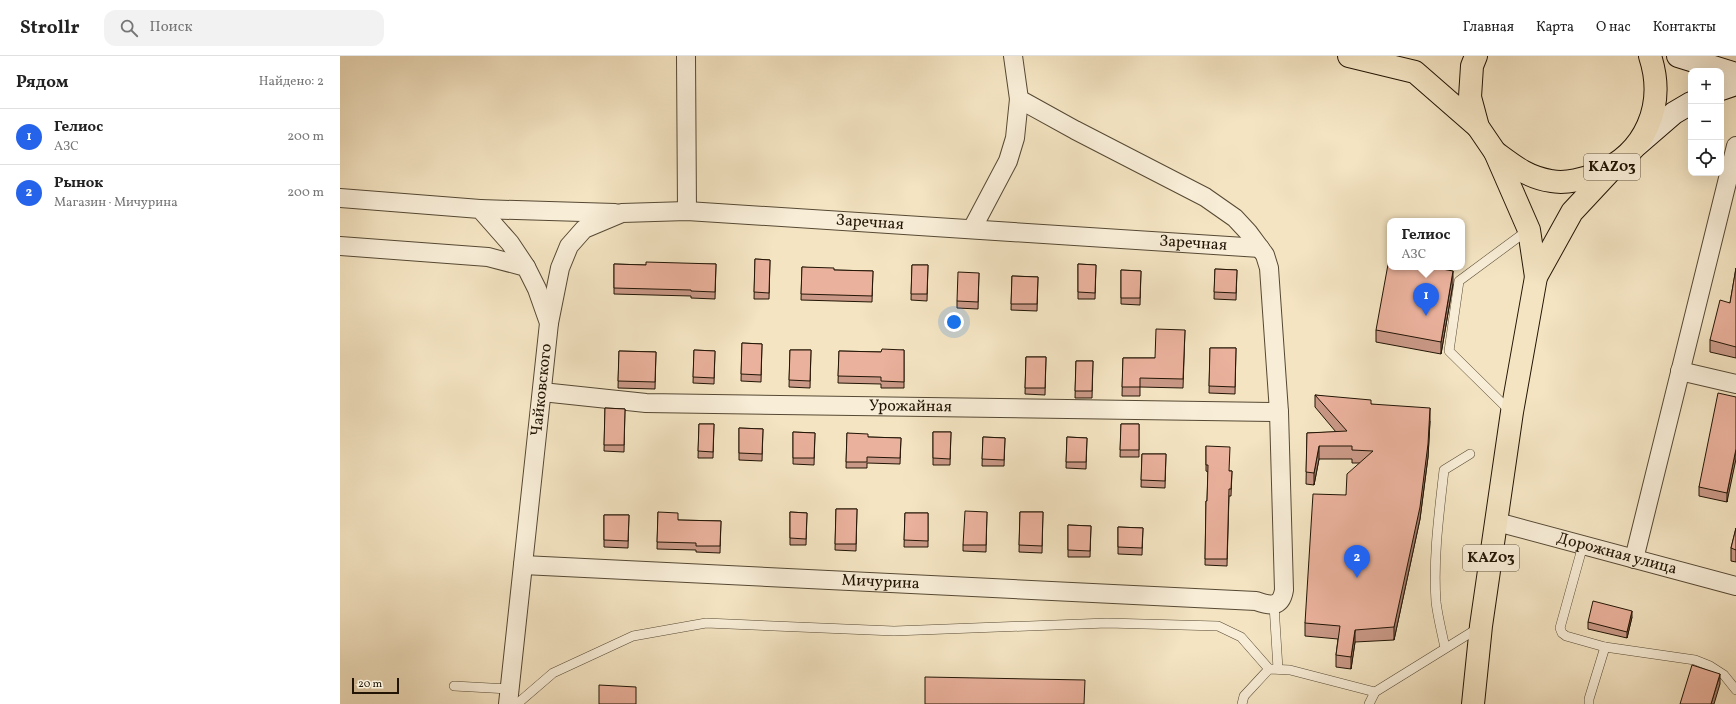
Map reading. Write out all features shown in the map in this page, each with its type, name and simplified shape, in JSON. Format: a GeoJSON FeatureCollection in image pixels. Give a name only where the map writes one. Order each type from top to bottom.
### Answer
{"type":"FeatureCollection","features":[{"type":"Feature","properties":{"kind":"highway"},"geometry":{"type":"LineString","coordinates":[[1349,56],[1415,72],[1478,127]]}},
{"type":"Feature","properties":{"kind":"highway","name":"KАZ03"},"geometry":{"type":"LineString","coordinates":[[1473,704],[1481,626],[1512,412],[1536,277],[1529,230],[1495,152],[1478,127],[1470,97],[1472,66],[1476,56]]}},
{"type":"Feature","properties":{"kind":"highway","name":"KАZ03"},"geometry":{"type":"LineString","coordinates":[[1536,277],[1572,212],[1614,166],[1637,145],[1650,122],[1656,97],[1655,71],[1650,56]]}},
{"type":"Feature","properties":{"kind":"highway","name":"KАZ03"},"geometry":{"type":"LineString","coordinates":[[1495,152],[1521,172],[1552,181],[1584,179],[1614,166]]}},
{"type":"Feature","properties":{"kind":"street"},"geometry":{"type":"LineString","coordinates":[[686,56],[687,211]]}},
{"type":"Feature","properties":{"kind":"street"},"geometry":{"type":"LineString","coordinates":[[972,229],[1008,161],[1015,138],[1019,99],[1013,56]]}},
{"type":"Feature","properties":{"kind":"street"},"geometry":{"type":"LineString","coordinates":[[1678,56],[1736,74]]}},
{"type":"Feature","properties":{"kind":"street"},"geometry":{"type":"LineString","coordinates":[[1724,88],[1736,84]]}},
{"type":"Feature","properties":{"kind":"street"},"geometry":{"type":"LineString","coordinates":[[1019,99],[1075,130],[1205,197],[1235,218],[1265,255],[1269,268],[1279,412],[1284,590],[1283,597],[1280,602],[1274,605]]}},
{"type":"Feature","properties":{"kind":"street"},"geometry":{"type":"LineString","coordinates":[[1637,145],[1674,113],[1689,104]]}},
{"type":"Feature","properties":{"kind":"street"},"geometry":{"type":"LineString","coordinates":[[1634,559],[1736,146]]}},
{"type":"Feature","properties":{"kind":"street"},"geometry":{"type":"LineString","coordinates":[[340,198],[480,209],[622,213]]}},
{"type":"Feature","properties":{"kind":"street","name":"Чайковского"},"geometry":{"type":"LineString","coordinates":[[480,209],[510,243],[526,267],[537,288],[549,323],[523,565],[511,699]]}},
{"type":"Feature","properties":{"kind":"street","name":"Заречная"},"geometry":{"type":"LineString","coordinates":[[549,323],[560,268],[569,246],[584,229],[622,213],[687,211],[1260,248]]}},
{"type":"Feature","properties":{"kind":"street"},"geometry":{"type":"LineString","coordinates":[[340,246],[488,256],[526,267]]}},
{"type":"Feature","properties":{"kind":"street"},"geometry":{"type":"LineString","coordinates":[[1680,371],[1736,384]]}},
{"type":"Feature","properties":{"kind":"street","name":"Урожайная"},"geometry":{"type":"LineString","coordinates":[[542,392],[646,403],[1279,412]]}},
{"type":"Feature","properties":{"kind":"street","name":"Дорожная улица"},"geometry":{"type":"LineString","coordinates":[[1497,522],[1736,586]]}},
{"type":"Feature","properties":{"kind":"street","name":"Мичурина"},"geometry":{"type":"LineString","coordinates":[[523,565],[1256,601],[1266,605],[1274,605]]}},
{"type":"Feature","properties":{"kind":"lane"},"geometry":{"type":"LineString","coordinates":[[1512,412],[1449,351],[1459,281],[1529,230]]}},
{"type":"Feature","properties":{"kind":"lane"},"geometry":{"type":"LineString","coordinates":[[1445,648],[1436,604],[1436,551],[1444,470],[1470,454]]}},
{"type":"Feature","properties":{"kind":"lane"},"geometry":{"type":"LineString","coordinates":[[1583,545],[1560,628],[1562,633],[1566,636],[1605,647],[1695,660],[1710,666],[1724,675],[1736,690]]}},
{"type":"Feature","properties":{"kind":"lane"},"geometry":{"type":"LineString","coordinates":[[1242,704],[1244,696],[1274,669],[1274,605]]}},
{"type":"Feature","properties":{"kind":"lane"},"geometry":{"type":"LineString","coordinates":[[454,686],[511,699],[553,673],[633,636],[706,622],[894,631],[1107,623],[1218,626],[1241,637],[1274,669],[1290,670],[1375,692]]}},
{"type":"Feature","properties":{"kind":"lane"},"geometry":{"type":"LineString","coordinates":[[1369,704],[1375,692],[1481,626]]}},
{"type":"Feature","properties":{"kind":"lane"},"geometry":{"type":"LineString","coordinates":[[1589,704],[1589,699],[1605,647]]}},
{"type":"Feature","properties":{"kind":"building"},"geometry":{"type":"Polygon","coordinates":[[[755,259],[770,260],[769,293],[754,292],[755,259]]]}},
{"type":"Feature","properties":{"kind":"building"},"geometry":{"type":"Polygon","coordinates":[[[646,262],[716,264],[715,292],[614,288],[614,264],[646,265],[646,262]]]}},
{"type":"Feature","properties":{"kind":"building"},"geometry":{"type":"Polygon","coordinates":[[[1078,264],[1096,265],[1095,293],[1078,292],[1078,264]]]}},
{"type":"Feature","properties":{"kind":"building"},"geometry":{"type":"Polygon","coordinates":[[[912,265],[928,265],[927,294],[911,294],[912,265]]]}},
{"type":"Feature","properties":{"kind":"building"},"geometry":{"type":"Polygon","coordinates":[[[802,267],[873,271],[872,296],[801,294],[802,267]]]}},
{"type":"Feature","properties":{"kind":"building"},"geometry":{"type":"Polygon","coordinates":[[[1736,268],[1736,347],[1710,340],[1720,300],[1730,303],[1736,268]]]}},
{"type":"Feature","properties":{"kind":"building"},"geometry":{"type":"Polygon","coordinates":[[[1215,269],[1237,270],[1236,293],[1214,292],[1215,269]]]}},
{"type":"Feature","properties":{"kind":"building"},"geometry":{"type":"Polygon","coordinates":[[[1121,270],[1141,271],[1140,298],[1121,298],[1121,270]]]}},
{"type":"Feature","properties":{"kind":"building"},"geometry":{"type":"Polygon","coordinates":[[[1387,270],[1453,271],[1441,342],[1376,330],[1387,270]]]}},
{"type":"Feature","properties":{"kind":"building"},"geometry":{"type":"Polygon","coordinates":[[[958,272],[979,273],[978,302],[957,301],[958,272]]]}},
{"type":"Feature","properties":{"kind":"building"},"geometry":{"type":"Polygon","coordinates":[[[1012,276],[1038,277],[1037,304],[1011,304],[1012,276]]]}},
{"type":"Feature","properties":{"kind":"building"},"geometry":{"type":"Polygon","coordinates":[[[1156,329],[1185,330],[1183,379],[1140,378],[1140,387],[1122,387],[1123,358],[1155,358],[1156,329]]]}},
{"type":"Feature","properties":{"kind":"building"},"geometry":{"type":"Polygon","coordinates":[[[742,343],[762,344],[761,375],[741,374],[742,343]]]}},
{"type":"Feature","properties":{"kind":"building"},"geometry":{"type":"Polygon","coordinates":[[[1210,348],[1236,348],[1235,387],[1209,386],[1210,348]]]}},
{"type":"Feature","properties":{"kind":"building"},"geometry":{"type":"Polygon","coordinates":[[[882,349],[904,350],[904,382],[881,381],[881,377],[838,376],[839,351],[881,352],[882,349]]]}},
{"type":"Feature","properties":{"kind":"building"},"geometry":{"type":"Polygon","coordinates":[[[694,350],[715,351],[714,378],[693,377],[694,350]]]}},
{"type":"Feature","properties":{"kind":"building"},"geometry":{"type":"Polygon","coordinates":[[[790,350],[811,350],[810,381],[789,380],[790,350]]]}},
{"type":"Feature","properties":{"kind":"building"},"geometry":{"type":"Polygon","coordinates":[[[619,351],[656,352],[655,382],[618,381],[619,351]]]}},
{"type":"Feature","properties":{"kind":"building"},"geometry":{"type":"Polygon","coordinates":[[[1026,357],[1046,357],[1045,388],[1025,388],[1026,357]]]}},
{"type":"Feature","properties":{"kind":"building"},"geometry":{"type":"Polygon","coordinates":[[[1076,361],[1093,361],[1092,391],[1075,391],[1076,361]]]}},
{"type":"Feature","properties":{"kind":"building"},"geometry":{"type":"Polygon","coordinates":[[[1718,393],[1736,397],[1736,449],[1727,493],[1699,487],[1718,393]]]}},
{"type":"Feature","properties":{"kind":"building"},"geometry":{"type":"Polygon","coordinates":[[[1315,395],[1371,400],[1371,404],[1430,408],[1428,444],[1420,507],[1394,627],[1355,630],[1351,657],[1336,655],[1340,626],[1305,623],[1313,494],[1346,495],[1347,474],[1373,451],[1352,450],[1352,446],[1319,446],[1314,473],[1306,472],[1307,433],[1347,431],[1315,395]]]}},
{"type":"Feature","properties":{"kind":"building"},"geometry":{"type":"Polygon","coordinates":[[[605,408],[625,409],[624,445],[604,445],[605,408]]]}},
{"type":"Feature","properties":{"kind":"building"},"geometry":{"type":"Polygon","coordinates":[[[699,424],[714,424],[713,452],[698,451],[699,424]]]}},
{"type":"Feature","properties":{"kind":"building"},"geometry":{"type":"Polygon","coordinates":[[[1121,424],[1139,424],[1139,450],[1120,450],[1121,424]]]}},
{"type":"Feature","properties":{"kind":"building"},"geometry":{"type":"Polygon","coordinates":[[[739,428],[763,429],[762,454],[739,453],[739,428]]]}},
{"type":"Feature","properties":{"kind":"building"},"geometry":{"type":"Polygon","coordinates":[[[793,432],[815,433],[814,458],[793,458],[793,432]]]}},
{"type":"Feature","properties":{"kind":"building"},"geometry":{"type":"Polygon","coordinates":[[[933,432],[951,432],[950,459],[933,458],[933,432]]]}},
{"type":"Feature","properties":{"kind":"building"},"geometry":{"type":"Polygon","coordinates":[[[847,433],[868,434],[868,437],[901,438],[900,458],[867,457],[867,462],[846,462],[847,433]]]}},
{"type":"Feature","properties":{"kind":"building"},"geometry":{"type":"Polygon","coordinates":[[[983,437],[1005,438],[1004,460],[982,459],[983,437]]]}},
{"type":"Feature","properties":{"kind":"building"},"geometry":{"type":"Polygon","coordinates":[[[1067,437],[1087,438],[1086,462],[1066,462],[1067,437]]]}},
{"type":"Feature","properties":{"kind":"building"},"geometry":{"type":"Polygon","coordinates":[[[1206,446],[1230,447],[1229,471],[1232,471],[1231,489],[1229,489],[1227,559],[1205,559],[1208,465],[1206,465],[1206,446]]]}},
{"type":"Feature","properties":{"kind":"building"},"geometry":{"type":"Polygon","coordinates":[[[1142,454],[1166,454],[1165,481],[1141,480],[1142,454]]]}},
{"type":"Feature","properties":{"kind":"building"},"geometry":{"type":"Polygon","coordinates":[[[836,509],[857,509],[856,544],[835,544],[836,509]]]}},
{"type":"Feature","properties":{"kind":"building"},"geometry":{"type":"Polygon","coordinates":[[[965,511],[987,512],[986,545],[963,545],[965,511]]]}},
{"type":"Feature","properties":{"kind":"building"},"geometry":{"type":"Polygon","coordinates":[[[658,512],[678,513],[678,520],[721,521],[720,546],[696,546],[696,543],[657,542],[658,512]]]}},
{"type":"Feature","properties":{"kind":"building"},"geometry":{"type":"Polygon","coordinates":[[[790,512],[807,513],[806,539],[790,538],[790,512]]]}},
{"type":"Feature","properties":{"kind":"building"},"geometry":{"type":"Polygon","coordinates":[[[1020,512],[1043,512],[1042,546],[1019,545],[1020,512]]]}},
{"type":"Feature","properties":{"kind":"building"},"geometry":{"type":"Polygon","coordinates":[[[905,513],[928,513],[928,541],[904,540],[905,513]]]}},
{"type":"Feature","properties":{"kind":"building"},"geometry":{"type":"Polygon","coordinates":[[[604,515],[629,515],[628,541],[604,540],[604,515]]]}},
{"type":"Feature","properties":{"kind":"building"},"geometry":{"type":"Polygon","coordinates":[[[1068,525],[1091,526],[1090,551],[1068,550],[1068,525]]]}},
{"type":"Feature","properties":{"kind":"building"},"geometry":{"type":"Polygon","coordinates":[[[1118,527],[1143,528],[1142,548],[1118,547],[1118,527]]]}},
{"type":"Feature","properties":{"kind":"building"},"geometry":{"type":"Polygon","coordinates":[[[1736,528],[1736,550],[1731,548],[1736,528]]]}},
{"type":"Feature","properties":{"kind":"building"},"geometry":{"type":"Polygon","coordinates":[[[1593,601],[1632,611],[1627,632],[1588,622],[1593,601]]]}},
{"type":"Feature","properties":{"kind":"building"},"geometry":{"type":"Polygon","coordinates":[[[1692,665],[1720,674],[1711,704],[1680,704],[1692,665]]]}},
{"type":"Feature","properties":{"kind":"building"},"geometry":{"type":"Polygon","coordinates":[[[925,677],[1085,680],[1084,704],[925,704],[925,677]]]}},
{"type":"Feature","properties":{"kind":"building"},"geometry":{"type":"Polygon","coordinates":[[[599,685],[636,687],[636,704],[599,704],[599,685]]]}},
{"type":"Feature","properties":{"kind":"place","name":"Гелиос"},"geometry":{"type":"Point","coordinates":[1426,316]}},
{"type":"Feature","properties":{"kind":"place","name":"Рынок"},"geometry":{"type":"Point","coordinates":[1357,578]}}]}
